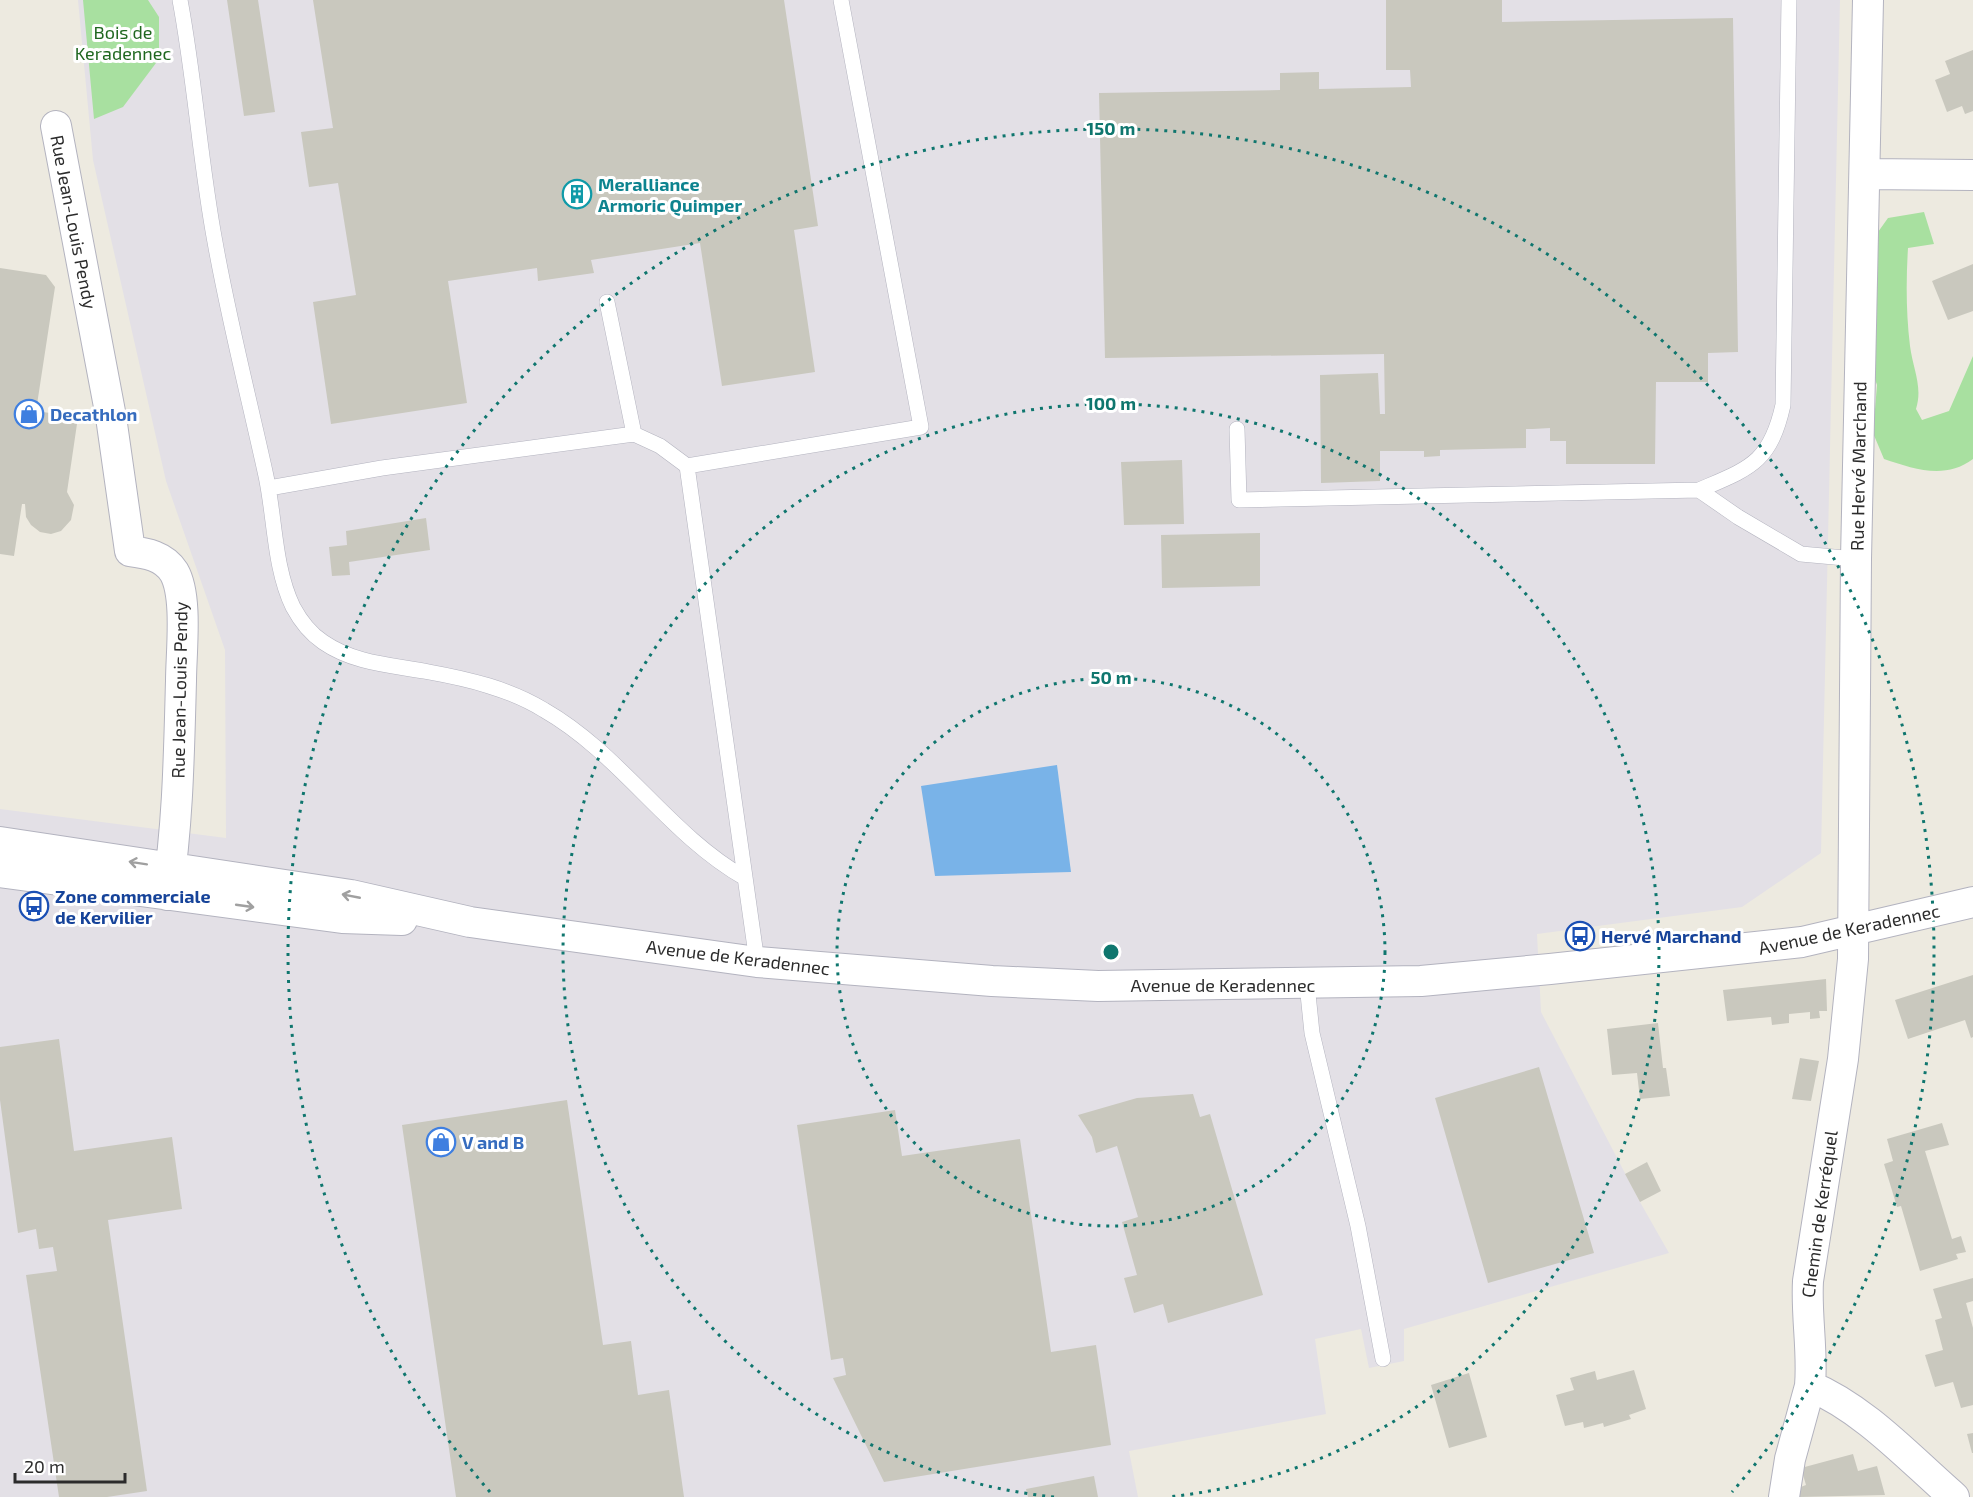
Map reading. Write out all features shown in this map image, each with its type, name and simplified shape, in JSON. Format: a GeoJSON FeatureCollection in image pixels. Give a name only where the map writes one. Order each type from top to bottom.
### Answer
{"type":"FeatureCollection","features":[{"type":"Feature","properties":{"kind":"street","name":"Rue Hervé Marchand"},"geometry":{"type":"LineString","coordinates":[[1852,932],[1856,559],[1868,0]]}},
{"type":"Feature","properties":{"kind":"street","name":"Rue Jean-Louis Pendy"},"geometry":{"type":"LineString","coordinates":[[56,126],[111,417],[130,551],[146,553],[160,559],[173,572],[180,590],[182,638],[178,772],[169,882]]}},
{"type":"Feature","properties":{"kind":"street"},"geometry":{"type":"LineString","coordinates":[[1865,174],[1973,175]]}},
{"type":"Feature","properties":{"kind":"street","name":"Avenue de Keradennec"},"geometry":{"type":"LineString","coordinates":[[0,842],[169,882]]}},
{"type":"Feature","properties":{"kind":"street","name":"Avenue de Keradennec"},"geometry":{"type":"LineString","coordinates":[[0,872],[351,895],[470,922],[757,962],[992,981],[1098,986],[1421,981],[1703,954],[1791,944],[1852,932],[1973,902]]}},
{"type":"Feature","properties":{"kind":"street","name":"Chemin de Kerréquel"},"geometry":{"type":"LineString","coordinates":[[1784,1497],[1790,1459],[1810,1386],[1812,1364],[1807,1310],[1808,1281],[1843,1059],[1853,959],[1852,932]]}},
{"type":"Feature","properties":{"kind":"street"},"geometry":{"type":"LineString","coordinates":[[1810,1386],[1831,1396],[1867,1422],[1954,1497]]}},
{"type":"Feature","properties":{"kind":"lane"},"geometry":{"type":"LineString","coordinates":[[180,0],[194,75],[215,241],[269,488],[281,568],[292,606],[306,626],[323,642],[375,665],[467,680],[513,695],[545,710],[615,764],[705,851],[745,878]]}},
{"type":"Feature","properties":{"kind":"lane"},"geometry":{"type":"LineString","coordinates":[[687,466],[921,427],[841,0]]}},
{"type":"Feature","properties":{"kind":"lane"},"geometry":{"type":"LineString","coordinates":[[1237,429],[1239,500],[1698,490],[1744,470],[1761,458],[1777,432],[1783,405],[1789,0]]}},
{"type":"Feature","properties":{"kind":"lane"},"geometry":{"type":"LineString","coordinates":[[607,302],[634,434]]}},
{"type":"Feature","properties":{"kind":"lane"},"geometry":{"type":"LineString","coordinates":[[269,488],[382,468],[634,434],[660,446],[687,466],[757,962]]}},
{"type":"Feature","properties":{"kind":"lane"},"geometry":{"type":"LineString","coordinates":[[1698,490],[1738,517],[1801,554],[1856,559]]}},
{"type":"Feature","properties":{"kind":"lane"},"geometry":{"type":"LineString","coordinates":[[1307,984],[1314,1043],[1358,1226],[1383,1359]]}},
{"type":"Feature","properties":{"kind":"shaded area"},"geometry":{"type":"Polygon","coordinates":[[[78,0],[1840,0],[1821,853],[1742,907],[1537,934],[1541,1012],[1669,1253],[1404,1329],[1404,1361],[1369,1368],[1361,1329],[1315,1339],[1326,1414],[1129,1451],[1138,1497],[0,1497],[0,809],[226,838],[225,650],[166,481],[93,160],[78,0]]]}},
{"type":"Feature","properties":{"kind":"green space","name":"Bois de Keradennec"},"geometry":{"type":"Polygon","coordinates":[[[83,0],[148,0],[159,17],[159,59],[123,107],[94,119],[83,0]]]}},
{"type":"Feature","properties":{"kind":"green space"},"geometry":{"type":"Polygon","coordinates":[[[1924,212],[1934,244],[1908,248],[1907,284],[1910,346],[1918,385],[1916,409],[1922,420],[1949,411],[1973,356],[1973,459],[1952,469],[1940,471],[1918,469],[1884,459],[1873,433],[1877,385],[1868,358],[1873,239],[1888,218],[1924,212]]]}},
{"type":"Feature","properties":{"kind":"water"},"geometry":{"type":"Polygon","coordinates":[[[1057,765],[1071,872],[935,876],[921,786],[1057,765]]]}},
{"type":"Feature","properties":{"kind":"building"},"geometry":{"type":"Polygon","coordinates":[[[227,0],[258,0],[275,112],[244,116],[227,0]]]}},
{"type":"Feature","properties":{"kind":"building","name":"Meralliance Armoric Quimper"},"geometry":{"type":"Polygon","coordinates":[[[313,0],[784,0],[818,226],[794,230],[815,372],[722,386],[700,243],[591,260],[594,273],[538,281],[537,268],[448,281],[467,403],[331,424],[313,302],[356,295],[338,183],[309,187],[301,132],[333,128],[313,0]]]}},
{"type":"Feature","properties":{"kind":"building"},"geometry":{"type":"Polygon","coordinates":[[[1386,0],[1502,0],[1502,22],[1733,18],[1738,352],[1708,353],[1708,382],[1656,382],[1655,464],[1566,464],[1566,441],[1550,441],[1550,428],[1526,429],[1526,448],[1440,450],[1440,456],[1424,457],[1424,451],[1380,451],[1380,481],[1321,483],[1320,375],[1378,373],[1380,414],[1385,414],[1384,354],[1105,358],[1099,93],[1280,90],[1280,73],[1319,72],[1319,89],[1411,87],[1410,70],[1386,70],[1386,0]]]}},
{"type":"Feature","properties":{"kind":"building"},"geometry":{"type":"Polygon","coordinates":[[[1973,50],[1973,111],[1965,114],[1962,106],[1947,112],[1935,80],[1950,74],[1945,61],[1973,50]]]}},
{"type":"Feature","properties":{"kind":"building"},"geometry":{"type":"Polygon","coordinates":[[[1973,264],[1973,311],[1948,320],[1932,281],[1973,264]]]}},
{"type":"Feature","properties":{"kind":"building","name":"Decathlon"},"geometry":{"type":"Polygon","coordinates":[[[0,268],[46,275],[55,287],[36,411],[78,417],[67,492],[74,505],[71,520],[61,531],[51,534],[40,532],[31,525],[26,517],[25,504],[22,504],[14,556],[0,554],[0,268]]]}},
{"type":"Feature","properties":{"kind":"building"},"geometry":{"type":"Polygon","coordinates":[[[1182,460],[1184,524],[1124,525],[1121,462],[1182,460]]]}},
{"type":"Feature","properties":{"kind":"building"},"geometry":{"type":"Polygon","coordinates":[[[426,518],[430,550],[349,562],[350,575],[332,576],[329,547],[347,545],[346,531],[426,518]]]}},
{"type":"Feature","properties":{"kind":"building"},"geometry":{"type":"Polygon","coordinates":[[[1260,533],[1260,586],[1162,588],[1161,535],[1260,533]]]}},
{"type":"Feature","properties":{"kind":"building"},"geometry":{"type":"Polygon","coordinates":[[[1973,975],[1973,1037],[1971,1038],[1965,1020],[1908,1039],[1895,1000],[1973,975]]]}},
{"type":"Feature","properties":{"kind":"building"},"geometry":{"type":"Polygon","coordinates":[[[1826,979],[1827,1011],[1819,1011],[1820,1018],[1810,1019],[1810,1012],[1789,1014],[1789,1023],[1772,1025],[1771,1017],[1727,1021],[1723,990],[1826,979]]]}},
{"type":"Feature","properties":{"kind":"building"},"geometry":{"type":"Polygon","coordinates":[[[1658,1023],[1663,1068],[1666,1068],[1670,1096],[1640,1099],[1637,1073],[1612,1075],[1607,1029],[1658,1023]]]}},
{"type":"Feature","properties":{"kind":"building"},"geometry":{"type":"Polygon","coordinates":[[[59,1039],[74,1151],[172,1137],[182,1209],[108,1220],[147,1491],[107,1497],[59,1497],[26,1275],[57,1271],[53,1247],[39,1249],[36,1229],[18,1233],[0,1100],[0,1047],[59,1039]]]}},
{"type":"Feature","properties":{"kind":"building"},"geometry":{"type":"Polygon","coordinates":[[[1800,1058],[1819,1061],[1811,1101],[1792,1099],[1800,1058]]]}},
{"type":"Feature","properties":{"kind":"building"},"geometry":{"type":"Polygon","coordinates":[[[1539,1067],[1594,1253],[1488,1283],[1435,1098],[1539,1067]]]}},
{"type":"Feature","properties":{"kind":"building"},"geometry":{"type":"Polygon","coordinates":[[[1193,1094],[1200,1117],[1210,1114],[1263,1295],[1168,1323],[1163,1304],[1134,1313],[1124,1278],[1137,1275],[1122,1222],[1138,1217],[1117,1146],[1096,1153],[1092,1137],[1078,1115],[1137,1098],[1193,1094]]]}},
{"type":"Feature","properties":{"kind":"building"},"geometry":{"type":"Polygon","coordinates":[[[567,1100],[603,1345],[631,1341],[638,1395],[669,1390],[684,1497],[456,1497],[402,1125],[567,1100]]]}},
{"type":"Feature","properties":{"kind":"building"},"geometry":{"type":"Polygon","coordinates":[[[895,1110],[902,1156],[1020,1139],[1051,1352],[1096,1345],[1111,1445],[884,1482],[833,1378],[846,1375],[843,1358],[831,1360],[797,1125],[895,1110]]]}},
{"type":"Feature","properties":{"kind":"building"},"geometry":{"type":"Polygon","coordinates":[[[1942,1123],[1949,1145],[1925,1151],[1952,1239],[1961,1236],[1966,1252],[1956,1254],[1958,1259],[1920,1271],[1901,1206],[1897,1207],[1884,1164],[1893,1161],[1887,1139],[1942,1123]]]}},
{"type":"Feature","properties":{"kind":"building"},"geometry":{"type":"Polygon","coordinates":[[[1647,1162],[1661,1191],[1640,1202],[1625,1174],[1647,1162]]]}},
{"type":"Feature","properties":{"kind":"building"},"geometry":{"type":"Polygon","coordinates":[[[1973,1278],[1973,1301],[1966,1303],[1973,1328],[1973,1405],[1961,1408],[1953,1382],[1935,1387],[1925,1355],[1943,1350],[1935,1320],[1942,1318],[1933,1289],[1973,1278]]]}},
{"type":"Feature","properties":{"kind":"building"},"geometry":{"type":"Polygon","coordinates":[[[1634,1370],[1646,1409],[1629,1415],[1631,1419],[1604,1427],[1603,1423],[1584,1428],[1583,1422],[1565,1426],[1556,1395],[1574,1390],[1570,1378],[1595,1371],[1597,1380],[1634,1370]]]}},
{"type":"Feature","properties":{"kind":"building"},"geometry":{"type":"Polygon","coordinates":[[[1469,1373],[1487,1437],[1449,1448],[1431,1385],[1469,1373]]]}},
{"type":"Feature","properties":{"kind":"building"},"geometry":{"type":"Polygon","coordinates":[[[1973,1433],[1973,1453],[1972,1453],[1967,1434],[1973,1433]]]}},
{"type":"Feature","properties":{"kind":"building"},"geometry":{"type":"Polygon","coordinates":[[[1853,1454],[1858,1471],[1877,1466],[1885,1495],[1799,1497],[1798,1488],[1806,1485],[1801,1468],[1853,1454]]]}},
{"type":"Feature","properties":{"kind":"building"},"geometry":{"type":"Polygon","coordinates":[[[1094,1476],[1098,1497],[1028,1497],[1026,1489],[1094,1476]]]}},
{"type":"Feature","properties":{"kind":"place","name":"Meralliance Armoric Quimper"},"geometry":{"type":"Point","coordinates":[577,194]}},
{"type":"Feature","properties":{"kind":"place","name":"Decathlon"},"geometry":{"type":"Point","coordinates":[29,414]}},
{"type":"Feature","properties":{"kind":"place","name":"Zone commerciale de Kervilier"},"geometry":{"type":"Point","coordinates":[34,906]}},
{"type":"Feature","properties":{"kind":"place","name":"Hervé Marchand"},"geometry":{"type":"Point","coordinates":[1580,936]}},
{"type":"Feature","properties":{"kind":"place","name":"V and B"},"geometry":{"type":"Point","coordinates":[441,1142]}}]}
